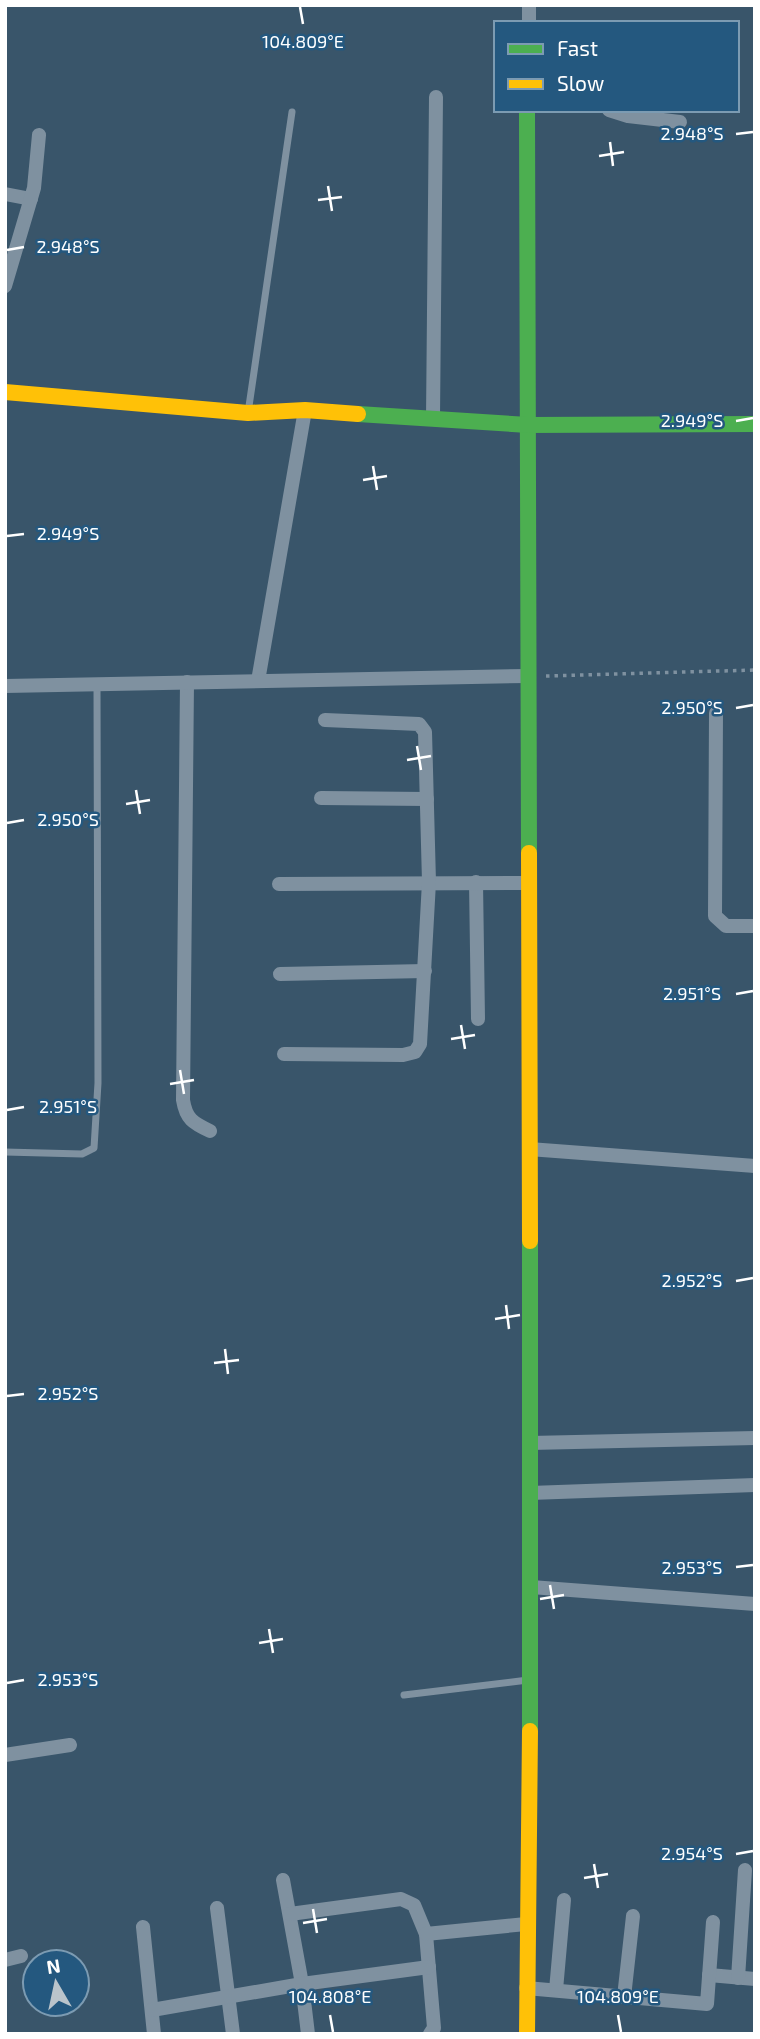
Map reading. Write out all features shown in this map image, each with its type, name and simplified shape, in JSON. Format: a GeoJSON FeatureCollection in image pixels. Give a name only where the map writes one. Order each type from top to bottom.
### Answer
{"type":"FeatureCollection","features":[{"type":"Feature","properties":{"kind":"street"},"geometry":{"type":"LineString","coordinates":[[433,418],[436,97]]}},
{"type":"Feature","properties":{"kind":"street"},"geometry":{"type":"LineString","coordinates":[[527,112],[531,1587],[527,2034]]}},
{"type":"Feature","properties":{"kind":"street"},"geometry":{"type":"LineString","coordinates":[[614,112],[628,117],[680,122]]}},
{"type":"Feature","properties":{"kind":"street"},"geometry":{"type":"LineString","coordinates":[[5,286],[31,199],[39,135]]}},
{"type":"Feature","properties":{"kind":"street"},"geometry":{"type":"LineString","coordinates":[[5,194],[31,199]]}},
{"type":"Feature","properties":{"kind":"street"},"geometry":{"type":"LineString","coordinates":[[5,392],[248,412],[303,420],[433,418],[528,436],[755,425]]}},
{"type":"Feature","properties":{"kind":"street"},"geometry":{"type":"LineString","coordinates":[[258,681],[303,420]]}},
{"type":"Feature","properties":{"kind":"street"},"geometry":{"type":"LineString","coordinates":[[5,686],[187,687],[258,681],[527,682]]}},
{"type":"Feature","properties":{"kind":"street"},"geometry":{"type":"LineString","coordinates":[[187,687],[183,1100],[185,1113],[191,1122],[209,1131]]}},
{"type":"Feature","properties":{"kind":"street"},"geometry":{"type":"LineString","coordinates":[[716,713],[715,916],[726,926],[755,926]]}},
{"type":"Feature","properties":{"kind":"street"},"geometry":{"type":"LineString","coordinates":[[284,1054],[403,1055],[415,1052],[420,1044],[429,882],[425,732],[419,724],[325,720]]}},
{"type":"Feature","properties":{"kind":"street"},"geometry":{"type":"LineString","coordinates":[[321,798],[427,799]]}},
{"type":"Feature","properties":{"kind":"street"},"geometry":{"type":"LineString","coordinates":[[476,882],[478,1019]]}},
{"type":"Feature","properties":{"kind":"street"},"geometry":{"type":"LineString","coordinates":[[279,884],[527,883]]}},
{"type":"Feature","properties":{"kind":"street"},"geometry":{"type":"LineString","coordinates":[[280,974],[425,971]]}},
{"type":"Feature","properties":{"kind":"street"},"geometry":{"type":"LineString","coordinates":[[529,1149],[755,1166]]}},
{"type":"Feature","properties":{"kind":"street"},"geometry":{"type":"LineString","coordinates":[[530,1443],[755,1438]]}},
{"type":"Feature","properties":{"kind":"street"},"geometry":{"type":"LineString","coordinates":[[530,1493],[755,1485]]}},
{"type":"Feature","properties":{"kind":"street"},"geometry":{"type":"LineString","coordinates":[[531,1587],[755,1604]]}},
{"type":"Feature","properties":{"kind":"street"},"geometry":{"type":"LineString","coordinates":[[5,1755],[70,1745]]}},
{"type":"Feature","properties":{"kind":"street"},"geometry":{"type":"LineString","coordinates":[[738,1978],[745,1870]]}},
{"type":"Feature","properties":{"kind":"street"},"geometry":{"type":"LineString","coordinates":[[283,1880],[302,1984],[307,2034]]}},
{"type":"Feature","properties":{"kind":"street"},"geometry":{"type":"LineString","coordinates":[[290,1913],[401,1899],[414,1905],[426,1934],[434,2028],[430,2034]]}},
{"type":"Feature","properties":{"kind":"street"},"geometry":{"type":"LineString","coordinates":[[556,1990],[564,1900]]}},
{"type":"Feature","properties":{"kind":"street"},"geometry":{"type":"LineString","coordinates":[[217,1908],[233,2034]]}},
{"type":"Feature","properties":{"kind":"street"},"geometry":{"type":"LineString","coordinates":[[624,1997],[633,1916]]}},
{"type":"Feature","properties":{"kind":"street"},"geometry":{"type":"LineString","coordinates":[[527,1988],[707,2004],[713,1923]]}},
{"type":"Feature","properties":{"kind":"street"},"geometry":{"type":"LineString","coordinates":[[426,1934],[526,1924]]}},
{"type":"Feature","properties":{"kind":"street"},"geometry":{"type":"LineString","coordinates":[[143,1927],[154,2034]]}},
{"type":"Feature","properties":{"kind":"street"},"geometry":{"type":"LineString","coordinates":[[5,1960],[21,1956]]}},
{"type":"Feature","properties":{"kind":"street"},"geometry":{"type":"LineString","coordinates":[[152,2010],[302,1984],[429,1967]]}},
{"type":"Feature","properties":{"kind":"street"},"geometry":{"type":"LineString","coordinates":[[709,1975],[755,1979]]}},
{"type":"Feature","properties":{"kind":"lane"},"geometry":{"type":"LineString","coordinates":[[248,412],[292,112]]}},
{"type":"Feature","properties":{"kind":"lane"},"geometry":{"type":"LineString","coordinates":[[5,1152],[82,1154],[94,1148],[98,1083],[98,688]]}},
{"type":"Feature","properties":{"kind":"lane"},"geometry":{"type":"LineString","coordinates":[[404,1695],[530,1680]]}},
{"type":"Feature","properties":{"kind":"path"},"geometry":{"type":"LineString","coordinates":[[527,682],[755,670]]}},
{"type":"Feature","properties":{"kind":"traffic: fast"},"geometry":{"type":"LineString","coordinates":[[527,112],[529,853]]}},
{"type":"Feature","properties":{"kind":"traffic: fast"},"geometry":{"type":"LineString","coordinates":[[358,414],[528,425],[755,424]]}},
{"type":"Feature","properties":{"kind":"traffic: fast"},"geometry":{"type":"LineString","coordinates":[[530,1241],[530,1731]]}},
{"type":"Feature","properties":{"kind":"traffic: slow"},"geometry":{"type":"LineString","coordinates":[[5,392],[248,413],[305,410],[358,414]]}},
{"type":"Feature","properties":{"kind":"traffic: slow"},"geometry":{"type":"LineString","coordinates":[[529,853],[530,1241]]}},
{"type":"Feature","properties":{"kind":"traffic: slow"},"geometry":{"type":"LineString","coordinates":[[527,2034],[530,1731]]}}]}
